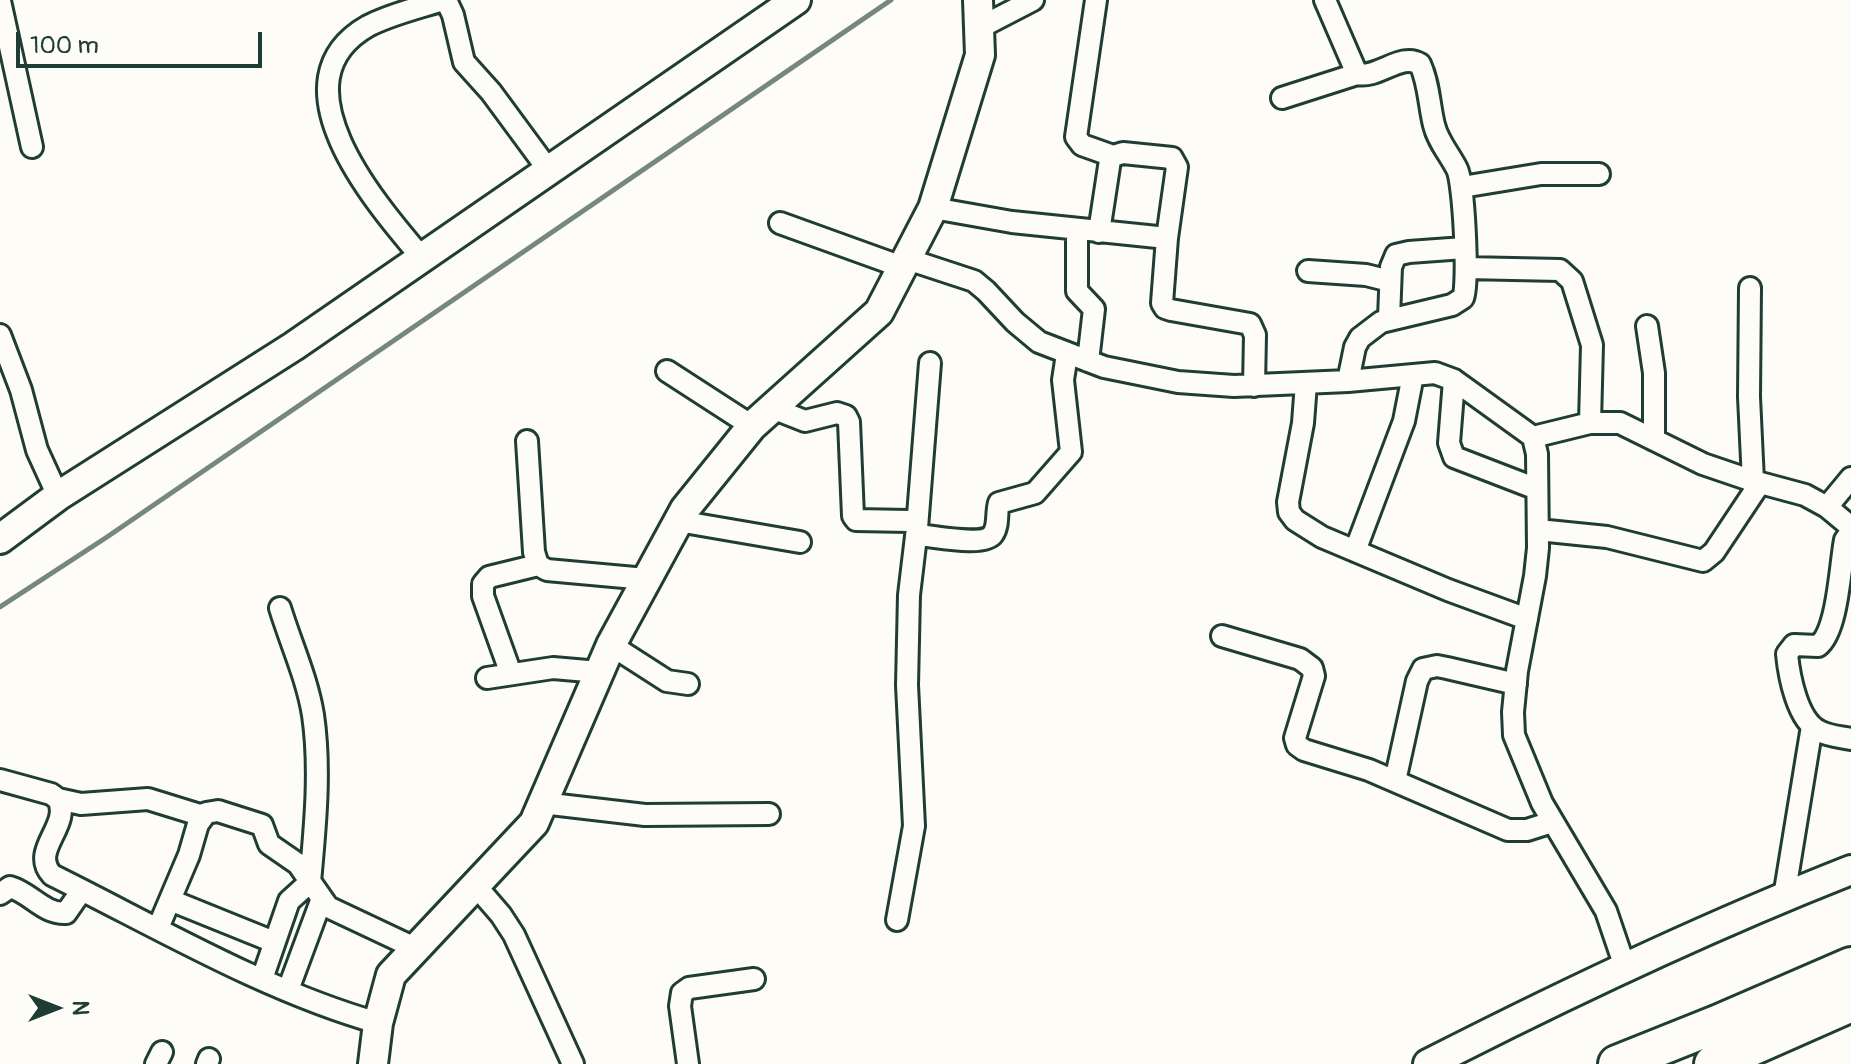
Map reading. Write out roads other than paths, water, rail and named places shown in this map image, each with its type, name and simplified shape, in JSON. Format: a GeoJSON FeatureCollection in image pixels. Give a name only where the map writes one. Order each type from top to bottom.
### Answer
{"type":"FeatureCollection","features":[{"type":"Feature","properties":{"kind":"highway"},"geometry":{"type":"LineString","coordinates":[[1617,1064],[1851,966]]}},
{"type":"Feature","properties":{"kind":"highway"},"geometry":{"type":"LineString","coordinates":[[1713,1064],[1851,1003]]}},
{"type":"Feature","properties":{"kind":"street"},"geometry":{"type":"LineString","coordinates":[[422,258],[354,171],[331,115],[328,81],[338,56],[361,31],[383,19],[445,0],[453,15],[464,62],[491,92],[550,172]]}},
{"type":"Feature","properties":{"kind":"street"},"geometry":{"type":"LineString","coordinates":[[0,539],[58,496],[294,346],[796,0]]}},
{"type":"Feature","properties":{"kind":"street"},"geometry":{"type":"LineString","coordinates":[[373,1064],[378,1023],[391,975],[534,823],[611,645],[685,509],[762,417],[879,312],[933,208],[980,55],[978,0]]}},
{"type":"Feature","properties":{"kind":"street"},"geometry":{"type":"LineString","coordinates":[[979,28],[1033,0]]}},
{"type":"Feature","properties":{"kind":"street"},"geometry":{"type":"LineString","coordinates":[[1096,0],[1076,137],[1082,145],[1113,156],[1123,153],[1166,156],[1175,161],[1177,167],[1162,296],[1165,308],[1250,324],[1255,335],[1254,386]]}},
{"type":"Feature","properties":{"kind":"street"},"geometry":{"type":"LineString","coordinates":[[1325,0],[1357,74]]}},
{"type":"Feature","properties":{"kind":"street"},"geometry":{"type":"LineString","coordinates":[[0,1],[32,147]]}},
{"type":"Feature","properties":{"kind":"street"},"geometry":{"type":"LineString","coordinates":[[1282,98],[1357,74],[1368,75],[1409,60],[1420,64],[1425,74],[1437,138],[1457,168],[1462,187],[1466,291],[1459,302],[1389,318],[1360,338],[1348,381]]}},
{"type":"Feature","properties":{"kind":"street"},"geometry":{"type":"LineString","coordinates":[[1099,232],[1113,156]]}},
{"type":"Feature","properties":{"kind":"street"},"geometry":{"type":"LineString","coordinates":[[1462,187],[1541,174],[1599,174]]}},
{"type":"Feature","properties":{"kind":"street"},"geometry":{"type":"LineString","coordinates":[[933,208],[1012,222],[1167,238]]}},
{"type":"Feature","properties":{"kind":"street"},"geometry":{"type":"LineString","coordinates":[[780,223],[904,263],[974,281],[1039,342],[1124,372],[1178,382],[1254,386],[1435,373],[1454,380],[1533,437],[1537,454],[1538,530],[1535,576],[1516,684],[1514,735],[1552,822],[1606,911],[1625,967]]}},
{"type":"Feature","properties":{"kind":"street"},"geometry":{"type":"LineString","coordinates":[[1077,230],[1077,291],[1094,309],[1088,361]]}},
{"type":"Feature","properties":{"kind":"street"},"geometry":{"type":"LineString","coordinates":[[1389,318],[1393,260],[1402,253],[1560,270],[1572,281],[1592,345],[1590,423]]}},
{"type":"Feature","properties":{"kind":"street"},"geometry":{"type":"LineString","coordinates":[[1308,271],[1366,275],[1390,281]]}},
{"type":"Feature","properties":{"kind":"street"},"geometry":{"type":"LineString","coordinates":[[1538,530],[1607,537],[1703,561],[1714,552],[1756,482],[1749,397],[1750,288]]}},
{"type":"Feature","properties":{"kind":"street"},"geometry":{"type":"LineString","coordinates":[[1647,326],[1655,393],[1654,440]]}},
{"type":"Feature","properties":{"kind":"street"},"geometry":{"type":"LineString","coordinates":[[0,335],[21,390],[37,450],[58,496]]}},
{"type":"Feature","properties":{"kind":"street"},"geometry":{"type":"LineString","coordinates":[[918,531],[978,541],[988,539],[995,530],[999,503],[1035,493],[1067,459],[1072,443],[1063,380],[1067,354]]}},
{"type":"Feature","properties":{"kind":"street"},"geometry":{"type":"LineString","coordinates":[[897,920],[914,826],[908,698],[910,582],[918,531],[930,363]]}},
{"type":"Feature","properties":{"kind":"street"},"geometry":{"type":"LineString","coordinates":[[667,371],[762,417],[805,421],[837,413],[846,416],[849,422],[853,516],[856,520],[909,521],[915,523],[918,531]]}},
{"type":"Feature","properties":{"kind":"street"},"geometry":{"type":"LineString","coordinates":[[1355,551],[1404,421],[1413,375]]}},
{"type":"Feature","properties":{"kind":"street"},"geometry":{"type":"LineString","coordinates":[[1454,380],[1449,443],[1454,457],[1537,489]]}},
{"type":"Feature","properties":{"kind":"street"},"geometry":{"type":"LineString","coordinates":[[1306,383],[1303,423],[1289,493],[1289,512],[1306,529],[1527,619]]}},
{"type":"Feature","properties":{"kind":"street"},"geometry":{"type":"LineString","coordinates":[[1533,437],[1590,423],[1620,423],[1703,464],[1798,492],[1827,507],[1851,529],[1845,540],[1826,638],[1818,646],[1794,645],[1787,654],[1792,688],[1812,726],[1824,733],[1851,739]]}},
{"type":"Feature","properties":{"kind":"street"},"geometry":{"type":"LineString","coordinates":[[527,441],[534,552],[538,565]]}},
{"type":"Feature","properties":{"kind":"street"},"geometry":{"type":"LineString","coordinates":[[1827,507],[1851,478]]}},
{"type":"Feature","properties":{"kind":"street"},"geometry":{"type":"LineString","coordinates":[[678,521],[800,542]]}},
{"type":"Feature","properties":{"kind":"street"},"geometry":{"type":"LineString","coordinates":[[511,674],[483,596],[483,584],[489,577],[538,565],[547,570],[646,579]]}},
{"type":"Feature","properties":{"kind":"street"},"geometry":{"type":"LineString","coordinates":[[262,979],[289,901],[310,882],[315,782],[313,717],[305,681],[280,608]]}},
{"type":"Feature","properties":{"kind":"street"},"geometry":{"type":"LineString","coordinates":[[1222,636],[1300,659],[1312,668],[1314,676],[1296,732],[1297,745],[1304,750],[1395,781],[1508,830],[1527,830],[1552,822]]}},
{"type":"Feature","properties":{"kind":"street"},"geometry":{"type":"LineString","coordinates":[[611,645],[667,681],[688,684]]}},
{"type":"Feature","properties":{"kind":"street"},"geometry":{"type":"LineString","coordinates":[[1395,781],[1417,681],[1423,669],[1437,666],[1516,684]]}},
{"type":"Feature","properties":{"kind":"street"},"geometry":{"type":"LineString","coordinates":[[487,678],[553,668],[599,672]]}},
{"type":"Feature","properties":{"kind":"street"},"geometry":{"type":"LineString","coordinates":[[1784,897],[1812,726]]}},
{"type":"Feature","properties":{"kind":"street"},"geometry":{"type":"LineString","coordinates":[[0,780],[81,804],[148,799],[203,816]]}},
{"type":"Feature","properties":{"kind":"street"},"geometry":{"type":"LineString","coordinates":[[58,799],[61,814],[44,862],[52,875],[262,979],[334,1010],[378,1023]]}},
{"type":"Feature","properties":{"kind":"street"},"geometry":{"type":"LineString","coordinates":[[542,803],[633,814],[769,814]]}},
{"type":"Feature","properties":{"kind":"street"},"geometry":{"type":"LineString","coordinates":[[158,928],[203,816],[218,811],[262,825],[269,844],[298,864],[328,907],[417,949]]}},
{"type":"Feature","properties":{"kind":"street"},"geometry":{"type":"LineString","coordinates":[[1428,1064],[1625,967],[1851,870]]}},
{"type":"Feature","properties":{"kind":"street"},"geometry":{"type":"LineString","coordinates":[[476,886],[514,935],[573,1064]]}},
{"type":"Feature","properties":{"kind":"street"},"geometry":{"type":"LineString","coordinates":[[0,894],[10,887],[17,889],[52,912],[66,913],[82,890]]}},
{"type":"Feature","properties":{"kind":"street"},"geometry":{"type":"LineString","coordinates":[[170,900],[274,942]]}},
{"type":"Feature","properties":{"kind":"street"},"geometry":{"type":"LineString","coordinates":[[288,990],[321,901]]}},
{"type":"Feature","properties":{"kind":"street"},"geometry":{"type":"LineString","coordinates":[[688,1064],[680,1006],[682,993],[689,988],[754,979]]}},
{"type":"Feature","properties":{"kind":"waterway"},"geometry":{"type":"LineString","coordinates":[[0,607],[891,0]]}}]}
